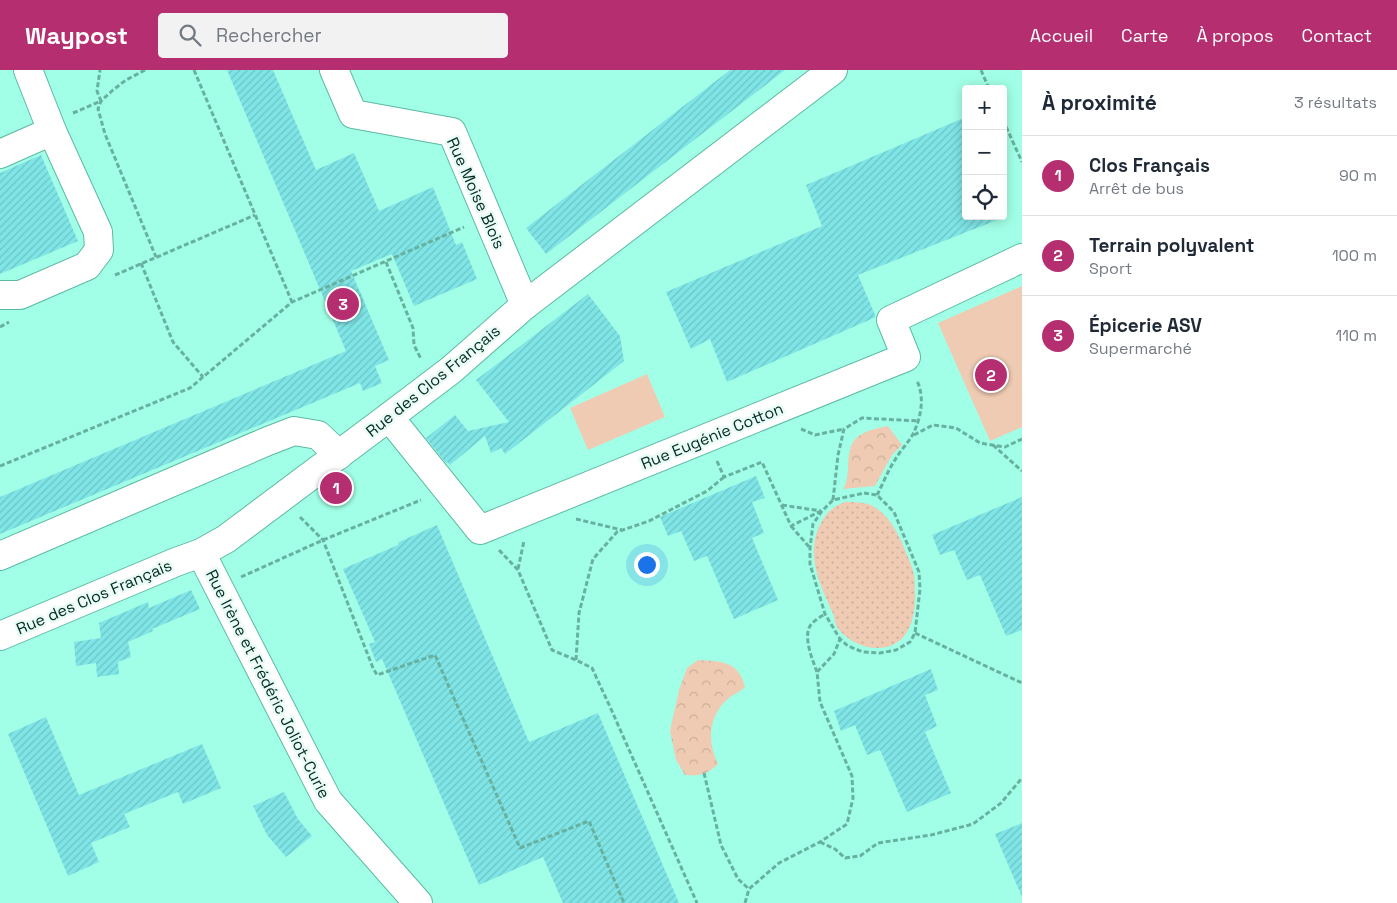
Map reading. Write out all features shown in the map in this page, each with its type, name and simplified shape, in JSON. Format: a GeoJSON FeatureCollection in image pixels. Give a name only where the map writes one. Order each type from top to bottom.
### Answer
{"type":"FeatureCollection","features":[{"type":"Feature","properties":{"kind":"street"},"geometry":{"type":"LineString","coordinates":[[0,295],[20,295],[86,266],[99,250],[98,232],[28,70]]}},
{"type":"Feature","properties":{"kind":"street","name":"Rue Moise Blois"},"geometry":{"type":"LineString","coordinates":[[334,70],[353,114],[452,132],[525,305]]}},
{"type":"Feature","properties":{"kind":"street","name":"Rue des Clos Français"},"geometry":{"type":"LineString","coordinates":[[0,636],[201,553],[226,538],[451,370],[525,305],[833,70]]}},
{"type":"Feature","properties":{"kind":"street"},"geometry":{"type":"LineString","coordinates":[[0,154],[51,127]]}},
{"type":"Feature","properties":{"kind":"street"},"geometry":{"type":"LineString","coordinates":[[906,357],[891,320],[1022,258]]}},
{"type":"Feature","properties":{"kind":"street","name":"Rue Eugénie Cotton"},"geometry":{"type":"LineString","coordinates":[[480,530],[906,357]]}},
{"type":"Feature","properties":{"kind":"street"},"geometry":{"type":"LineString","coordinates":[[389,417],[480,530]]}},
{"type":"Feature","properties":{"kind":"street"},"geometry":{"type":"LineString","coordinates":[[0,556],[294,431],[318,435],[339,455]]}},
{"type":"Feature","properties":{"kind":"street","name":"Rue Irène et Frédéric Joliot-Curie"},"geometry":{"type":"LineString","coordinates":[[201,553],[328,801],[418,903]]}},
{"type":"Feature","properties":{"kind":"path"},"geometry":{"type":"LineString","coordinates":[[100,70],[98,92],[100,101],[98,110],[105,134],[156,257]]}},
{"type":"Feature","properties":{"kind":"path"},"geometry":{"type":"LineString","coordinates":[[51,127],[100,101],[126,80],[145,70]]}},
{"type":"Feature","properties":{"kind":"path"},"geometry":{"type":"LineString","coordinates":[[194,70],[292,302]]}},
{"type":"Feature","properties":{"kind":"path"},"geometry":{"type":"LineString","coordinates":[[981,70],[987,85]]}},
{"type":"Feature","properties":{"kind":"path"},"geometry":{"type":"LineString","coordinates":[[1007,128],[1020,152],[1022,162]]}},
{"type":"Feature","properties":{"kind":"path"},"geometry":{"type":"LineString","coordinates":[[106,278],[255,215]]}},
{"type":"Feature","properties":{"kind":"path"},"geometry":{"type":"LineString","coordinates":[[0,466],[190,388],[292,302],[488,217]]}},
{"type":"Feature","properties":{"kind":"path"},"geometry":{"type":"LineString","coordinates":[[386,262],[413,328],[414,345],[434,383]]}},
{"type":"Feature","properties":{"kind":"path"},"geometry":{"type":"LineString","coordinates":[[142,263],[173,342],[203,378]]}},
{"type":"Feature","properties":{"kind":"path"},"geometry":{"type":"LineString","coordinates":[[0,327],[12,320]]}},
{"type":"Feature","properties":{"kind":"path"},"geometry":{"type":"LineString","coordinates":[[877,495],[894,460],[913,435],[919,421],[921,409],[920,388],[906,357]]}},
{"type":"Feature","properties":{"kind":"path"},"geometry":{"type":"LineString","coordinates":[[833,500],[838,455],[844,429],[862,418],[919,421]]}},
{"type":"Feature","properties":{"kind":"path"},"geometry":{"type":"LineString","coordinates":[[913,435],[933,425],[956,428],[980,443],[992,445],[1005,447],[1022,439]]}},
{"type":"Feature","properties":{"kind":"path"},"geometry":{"type":"LineString","coordinates":[[707,438],[724,476]]}},
{"type":"Feature","properties":{"kind":"path"},"geometry":{"type":"LineString","coordinates":[[992,445],[1022,471]]}},
{"type":"Feature","properties":{"kind":"path"},"geometry":{"type":"LineString","coordinates":[[576,660],[579,613],[593,558],[617,532],[649,521],[707,491],[724,476],[762,462],[791,526],[810,548]]}},
{"type":"Feature","properties":{"kind":"path"},"geometry":{"type":"LineString","coordinates":[[218,587],[323,540],[447,489]]}},
{"type":"Feature","properties":{"kind":"path"},"geometry":{"type":"LineString","coordinates":[[864,493],[877,495],[894,512],[918,572],[920,589],[915,633],[910,642],[896,650],[880,653],[863,652],[848,646],[840,639],[825,614],[810,564],[813,524],[822,511],[833,500],[864,493]]}},
{"type":"Feature","properties":{"kind":"path"},"geometry":{"type":"LineString","coordinates":[[281,498],[323,540],[377,675],[435,655],[520,848],[589,820],[624,903]]}},
{"type":"Feature","properties":{"kind":"path"},"geometry":{"type":"LineString","coordinates":[[782,505],[822,511]]}},
{"type":"Feature","properties":{"kind":"path"},"geometry":{"type":"LineString","coordinates":[[791,526],[822,511]]}},
{"type":"Feature","properties":{"kind":"path"},"geometry":{"type":"LineString","coordinates":[[480,530],[518,570],[552,650],[592,668],[697,903]]}},
{"type":"Feature","properties":{"kind":"path"},"geometry":{"type":"LineString","coordinates":[[745,903],[749,889],[779,863],[820,842],[847,824],[853,798],[852,776],[820,702],[817,672],[810,652],[808,632],[811,624],[825,614]]}},
{"type":"Feature","properties":{"kind":"path"},"geometry":{"type":"LineString","coordinates":[[915,633],[1022,683]]}},
{"type":"Feature","properties":{"kind":"path"},"geometry":{"type":"LineString","coordinates":[[817,672],[834,654],[840,639]]}},
{"type":"Feature","properties":{"kind":"path"},"geometry":{"type":"LineString","coordinates":[[704,773],[721,845],[738,879],[749,889]]}},
{"type":"Feature","properties":{"kind":"path"},"geometry":{"type":"LineString","coordinates":[[820,842],[835,849],[845,858],[860,856],[878,843],[930,835],[973,824],[1001,802],[1022,778]]}},
{"type":"Feature","properties":{"kind":"green space"},"geometry":{"type":"Polygon","coordinates":[[[1022,286],[1022,427],[990,441],[938,323],[1022,286]]]}},
{"type":"Feature","properties":{"kind":"green space"},"geometry":{"type":"Polygon","coordinates":[[[647,374],[665,417],[588,450],[570,408],[647,374]]]}},
{"type":"Feature","properties":{"kind":"green space"},"geometry":{"type":"Polygon","coordinates":[[[888,426],[902,445],[892,455],[875,486],[843,489],[847,480],[849,452],[852,444],[865,432],[888,426]]]}},
{"type":"Feature","properties":{"kind":"green space"},"geometry":{"type":"Polygon","coordinates":[[[845,502],[868,504],[880,510],[896,531],[912,567],[915,588],[913,616],[905,636],[892,645],[877,648],[869,647],[854,642],[843,634],[834,620],[820,585],[814,551],[818,529],[828,512],[845,502]]]}},
{"type":"Feature","properties":{"kind":"green space"},"geometry":{"type":"Polygon","coordinates":[[[698,660],[721,662],[734,667],[742,678],[745,687],[722,705],[713,721],[711,729],[712,747],[718,764],[703,774],[685,775],[676,760],[670,731],[679,690],[687,668],[698,660]]]}},
{"type":"Feature","properties":{"kind":"building"},"geometry":{"type":"Polygon","coordinates":[[[227,70],[273,70],[316,170],[354,153],[379,211],[433,187],[456,245],[462,242],[477,279],[414,306],[392,254],[351,271],[389,360],[375,366],[382,383],[363,391],[360,383],[0,534],[0,497],[346,351],[227,70]]]}},
{"type":"Feature","properties":{"kind":"building"},"geometry":{"type":"Polygon","coordinates":[[[730,70],[785,70],[546,254],[526,228],[730,70]]]}},
{"type":"Feature","properties":{"kind":"building"},"geometry":{"type":"Polygon","coordinates":[[[962,119],[962,220],[997,220],[858,275],[876,317],[727,382],[710,339],[691,349],[666,292],[822,226],[806,185],[962,119]]]}},
{"type":"Feature","properties":{"kind":"building"},"geometry":{"type":"Polygon","coordinates":[[[41,155],[78,241],[0,274],[0,173],[41,155]]]}},
{"type":"Feature","properties":{"kind":"building"},"geometry":{"type":"Polygon","coordinates":[[[588,294],[620,336],[624,361],[505,454],[501,448],[491,453],[485,436],[450,465],[446,463],[426,438],[455,415],[468,431],[509,422],[476,380],[588,294]]]}},
{"type":"Feature","properties":{"kind":"building"},"geometry":{"type":"Polygon","coordinates":[[[756,476],[765,498],[752,502],[764,533],[752,538],[778,600],[734,619],[707,556],[694,561],[681,531],[668,536],[660,517],[756,476]]]}},
{"type":"Feature","properties":{"kind":"building"},"geometry":{"type":"Polygon","coordinates":[[[1022,497],[1022,630],[1006,636],[980,575],[967,580],[954,550],[940,555],[932,535],[1022,497]]]}},
{"type":"Feature","properties":{"kind":"building"},"geometry":{"type":"Polygon","coordinates":[[[437,525],[529,742],[598,713],[679,903],[563,903],[543,857],[479,885],[382,659],[376,662],[369,644],[375,642],[343,569],[398,545],[399,542],[437,525]]]}},
{"type":"Feature","properties":{"kind":"building"},"geometry":{"type":"Polygon","coordinates":[[[191,590],[200,609],[152,629],[153,631],[128,642],[131,657],[118,662],[119,674],[97,677],[96,663],[76,666],[74,642],[101,638],[99,623],[148,602],[149,608],[191,590]]]}},
{"type":"Feature","properties":{"kind":"building"},"geometry":{"type":"Polygon","coordinates":[[[931,669],[938,690],[925,695],[937,726],[925,732],[951,793],[907,812],[880,750],[867,755],[855,725],[841,731],[834,711],[931,669]]]}},
{"type":"Feature","properties":{"kind":"building"},"geometry":{"type":"Polygon","coordinates":[[[46,717],[79,795],[202,744],[221,788],[183,804],[178,792],[124,814],[130,827],[91,843],[99,862],[68,876],[8,734],[46,717]]]}},
{"type":"Feature","properties":{"kind":"building"},"geometry":{"type":"Polygon","coordinates":[[[284,792],[298,819],[312,836],[286,857],[267,835],[253,806],[284,792]]]}},
{"type":"Feature","properties":{"kind":"building"},"geometry":{"type":"Polygon","coordinates":[[[1022,823],[1022,897],[995,834],[1022,823]]]}},
{"type":"Feature","properties":{"kind":"place","name":"Épicerie ASV"},"geometry":{"type":"Point","coordinates":[343,304]}},
{"type":"Feature","properties":{"kind":"place","name":"Terrain polyvalent"},"geometry":{"type":"Point","coordinates":[991,375]}},
{"type":"Feature","properties":{"kind":"place","name":"Clos Français"},"geometry":{"type":"Point","coordinates":[336,488]}}]}
